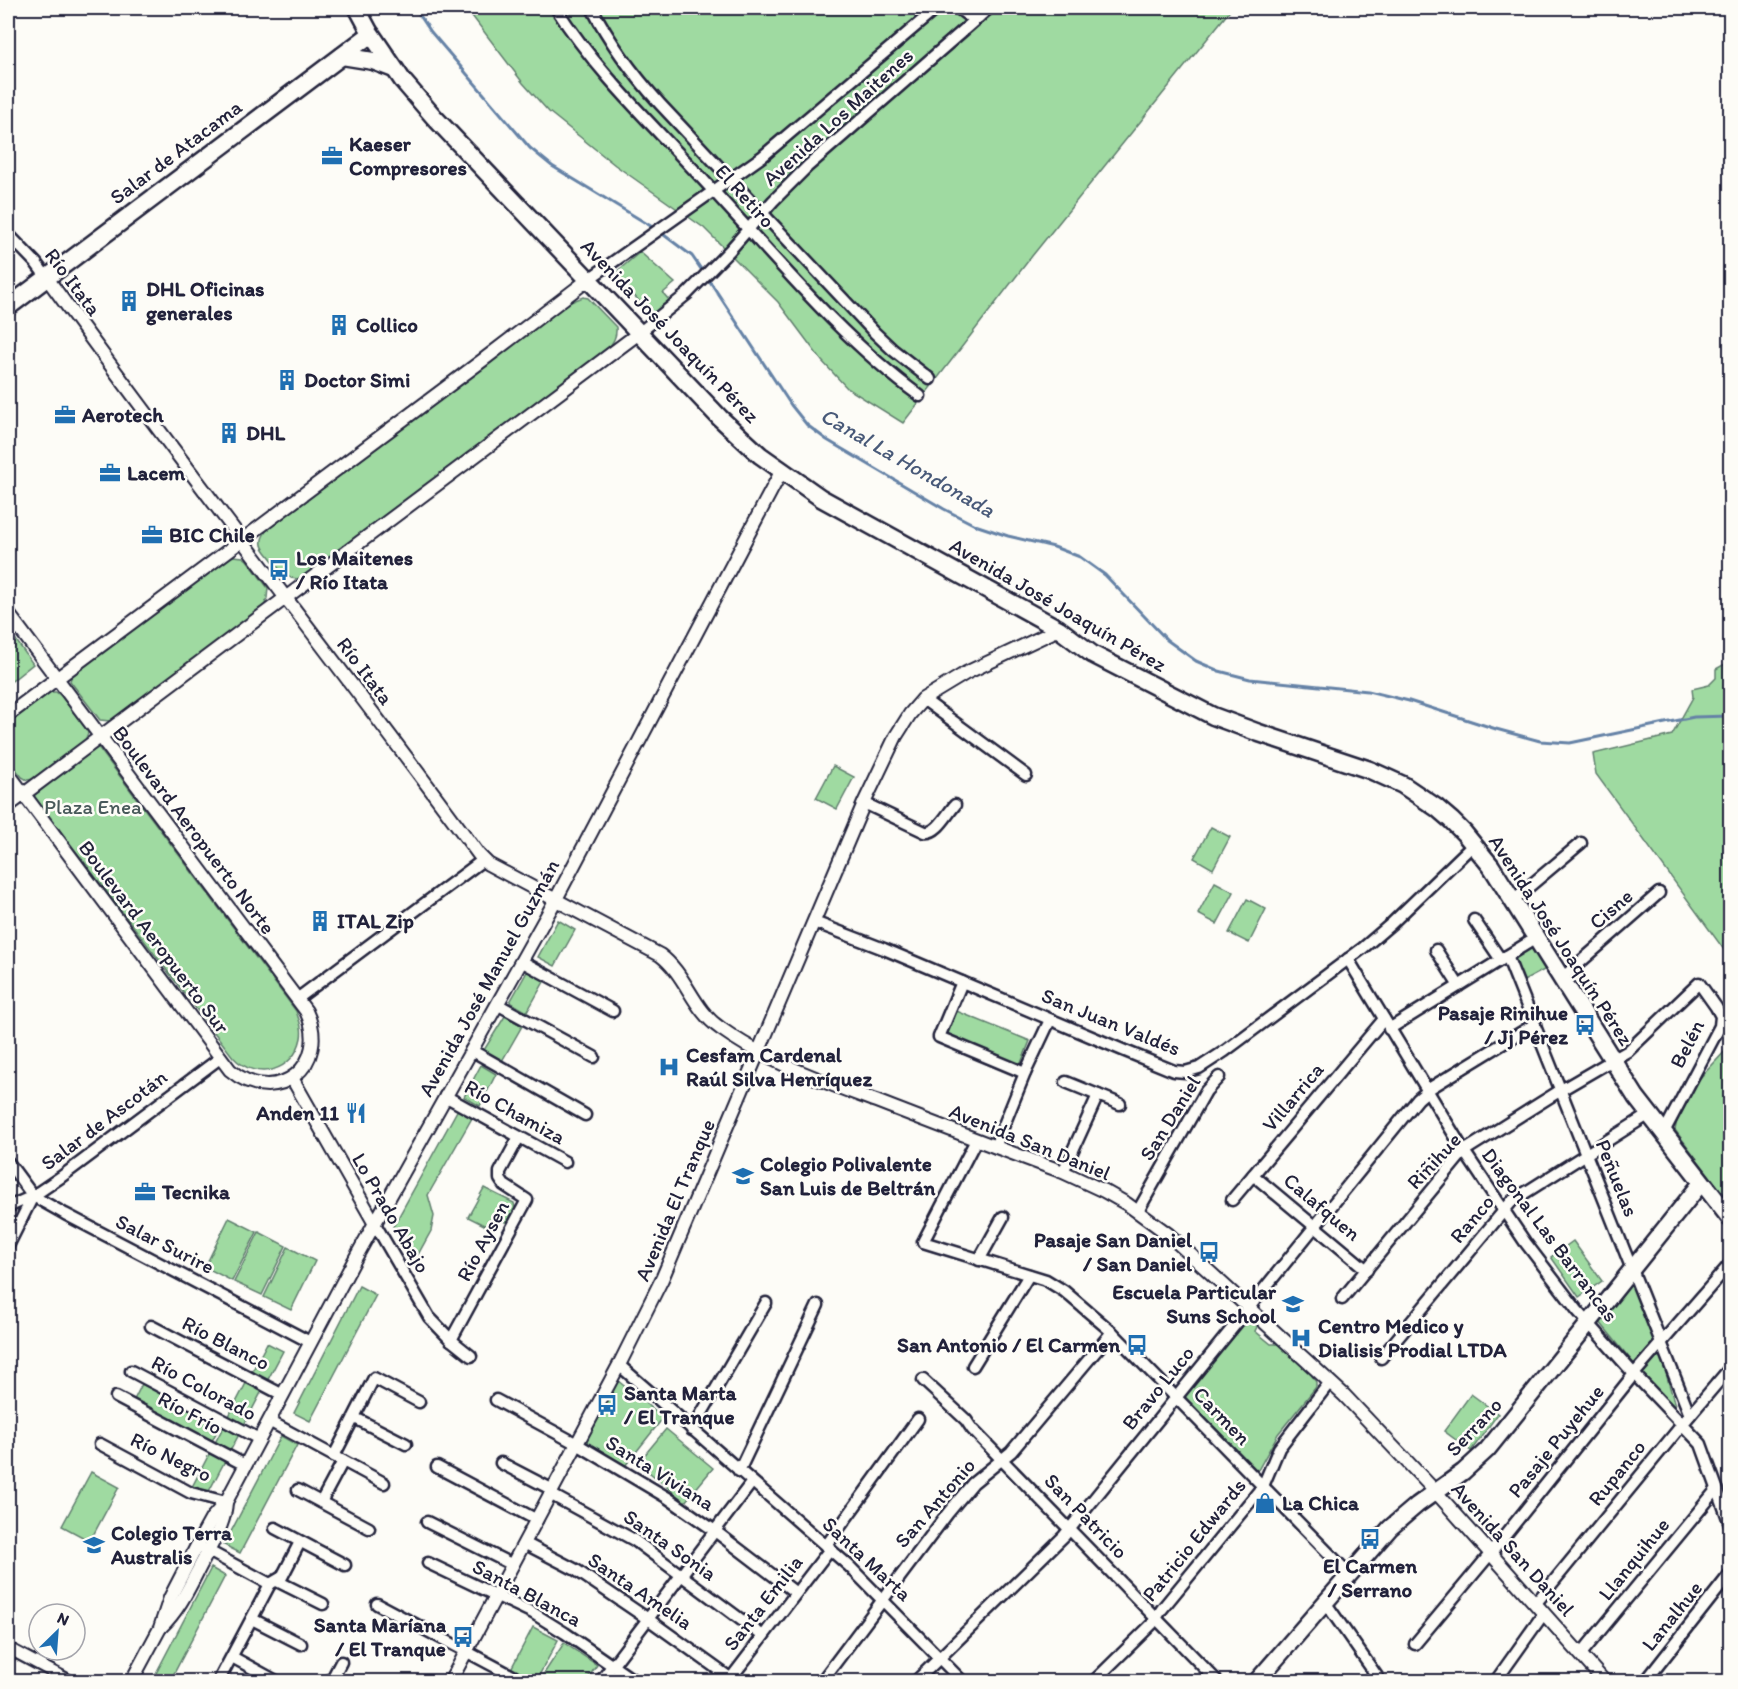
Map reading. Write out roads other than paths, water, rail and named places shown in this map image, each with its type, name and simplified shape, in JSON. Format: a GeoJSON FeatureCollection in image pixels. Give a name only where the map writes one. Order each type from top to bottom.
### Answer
{"type":"FeatureCollection","features":[{"type":"Feature","properties":{"kind":"main road","name":"Avenida José Joaquín Pérez"},"geometry":{"type":"LineString","coordinates":[[357,8],[394,69],[423,105],[734,431],[781,471],[821,498],[1059,630],[1092,654],[1213,716],[1389,777],[1437,808],[1474,844],[1491,866],[1648,1115],[1731,1218]]}},
{"type":"Feature","properties":{"kind":"main road","name":"Salar de Atacama"},"geometry":{"type":"LineString","coordinates":[[8,307],[371,34]]}},
{"type":"Feature","properties":{"kind":"main road"},"geometry":{"type":"LineString","coordinates":[[342,56],[373,61],[394,69]]}},
{"type":"Feature","properties":{"kind":"main road","name":"Serrano"},"geometry":{"type":"LineString","coordinates":[[1256,1682],[1390,1528],[1468,1468],[1486,1449],[1702,1182]]}},
{"type":"Feature","properties":{"kind":"street","name":"El Retiro"},"geometry":{"type":"LineString","coordinates":[[556,8],[608,77],[748,230],[854,341],[920,396]]}},
{"type":"Feature","properties":{"kind":"street","name":"El Retiro"},"geometry":{"type":"LineString","coordinates":[[592,8],[616,50],[644,87],[875,333],[930,380]]}},
{"type":"Feature","properties":{"kind":"street","name":"Avenida Los Maitenes"},"geometry":{"type":"LineString","coordinates":[[588,279],[731,180],[796,129],[937,8]]}},
{"type":"Feature","properties":{"kind":"street"},"geometry":{"type":"LineString","coordinates":[[958,8],[967,15],[979,17]]}},
{"type":"Feature","properties":{"kind":"street","name":"Avenida Los Maitenes"},"geometry":{"type":"LineString","coordinates":[[639,333],[687,294],[808,166],[989,8]]}},
{"type":"Feature","properties":{"kind":"street","name":"Río Itata"},"geometry":{"type":"LineString","coordinates":[[8,234],[39,266],[483,860],[492,868],[651,950],[667,961],[713,1023],[758,1052]]}},
{"type":"Feature","properties":{"kind":"street"},"geometry":{"type":"LineString","coordinates":[[8,716],[588,279]]}},
{"type":"Feature","properties":{"kind":"street"},"geometry":{"type":"LineString","coordinates":[[8,806],[639,333]]}},
{"type":"Feature","properties":{"kind":"street"},"geometry":{"type":"LineString","coordinates":[[898,380],[910,375],[912,366]]}},
{"type":"Feature","properties":{"kind":"street","name":"Avenida José Manuel Guzmán"},"geometry":{"type":"LineString","coordinates":[[132,1682],[160,1628],[170,1598],[202,1548],[222,1522],[226,1502],[310,1342],[555,901],[781,471]]}},
{"type":"Feature","properties":{"kind":"street","name":"Boulevard Aeropuerto Norte"},"geometry":{"type":"LineString","coordinates":[[8,613],[297,999],[310,1020],[313,1042],[306,1063],[292,1078]]}},
{"type":"Feature","properties":{"kind":"street","name":"Avenida El Tranque"},"geometry":{"type":"LineString","coordinates":[[450,1682],[619,1365],[670,1263],[864,803],[896,736],[923,699],[966,674],[1059,630]]}},
{"type":"Feature","properties":{"kind":"street"},"geometry":{"type":"LineString","coordinates":[[923,699],[1026,775]]}},
{"type":"Feature","properties":{"kind":"street","name":"Boulevard Aeropuerto Sur"},"geometry":{"type":"LineString","coordinates":[[8,773],[220,1058],[239,1077],[248,1082],[267,1085],[292,1078]]}},
{"type":"Feature","properties":{"kind":"street"},"geometry":{"type":"LineString","coordinates":[[864,803],[925,832],[934,830],[955,805]]}},
{"type":"Feature","properties":{"kind":"street"},"geometry":{"type":"LineString","coordinates":[[1513,900],[1581,843]]}},
{"type":"Feature","properties":{"kind":"street","name":"San Juan Valdés"},"geometry":{"type":"LineString","coordinates":[[814,922],[1174,1071],[1192,1071],[1205,1065],[1244,1038],[1348,959],[1391,924],[1474,844]]}},
{"type":"Feature","properties":{"kind":"street"},"geometry":{"type":"LineString","coordinates":[[297,999],[483,860]]}},
{"type":"Feature","properties":{"kind":"street","name":"Cisne"},"geometry":{"type":"LineString","coordinates":[[1561,978],[1659,893]]}},
{"type":"Feature","properties":{"kind":"street","name":"Peñuelas"},"geometry":{"type":"LineString","coordinates":[[1474,920],[1504,958],[1535,1024],[1690,1415]]}},
{"type":"Feature","properties":{"kind":"street","name":"Villarrica"},"geometry":{"type":"LineString","coordinates":[[1232,1200],[1386,1024],[1459,986],[1536,938]]}},
{"type":"Feature","properties":{"kind":"street"},"geometry":{"type":"LineString","coordinates":[[1436,950],[1459,986]]}},
{"type":"Feature","properties":{"kind":"street","name":"Diagonal Las Barrancas"},"geometry":{"type":"LineString","coordinates":[[1348,959],[1503,1211],[1589,1323],[1701,1444],[1731,1524]]}},
{"type":"Feature","properties":{"kind":"street"},"geometry":{"type":"LineString","coordinates":[[521,961],[613,1011]]}},
{"type":"Feature","properties":{"kind":"street"},"geometry":{"type":"LineString","coordinates":[[962,982],[939,1037],[1025,1073]]}},
{"type":"Feature","properties":{"kind":"street","name":"Belén"},"geometry":{"type":"LineString","coordinates":[[1612,1061],[1628,1050],[1699,983],[1721,1016],[1720,1026],[1663,1134]]}},
{"type":"Feature","properties":{"kind":"street"},"geometry":{"type":"LineString","coordinates":[[497,1004],[594,1057]]}},
{"type":"Feature","properties":{"kind":"street"},"geometry":{"type":"LineString","coordinates":[[995,1147],[1025,1073],[1050,1020]]}},
{"type":"Feature","properties":{"kind":"street","name":"Bravo Luco"},"geometry":{"type":"LineString","coordinates":[[915,1682],[1058,1542],[1415,1103],[1428,1091],[1535,1024]]}},
{"type":"Feature","properties":{"kind":"street"},"geometry":{"type":"LineString","coordinates":[[471,1050],[585,1115]]}},
{"type":"Feature","properties":{"kind":"street","name":"Avenida San Daniel"},"geometry":{"type":"LineString","coordinates":[[758,1052],[797,1071],[1063,1172],[1104,1191],[1138,1211],[1168,1234],[1330,1382],[1436,1491],[1605,1682]]}},
{"type":"Feature","properties":{"kind":"street","name":"Salar de Ascotán"},"geometry":{"type":"LineString","coordinates":[[8,1208],[33,1196],[61,1177],[220,1058]]}},
{"type":"Feature","properties":{"kind":"street","name":"Riñihue"},"geometry":{"type":"LineString","coordinates":[[1342,1299],[1464,1151],[1612,1061]]}},
{"type":"Feature","properties":{"kind":"street","name":"San Daniel"},"geometry":{"type":"LineString","coordinates":[[1138,1211],[1206,1091],[1219,1077]]}},
{"type":"Feature","properties":{"kind":"street","name":"Lo Prado Abajo"},"geometry":{"type":"LineString","coordinates":[[292,1078],[425,1311],[438,1329],[471,1356]]}},
{"type":"Feature","properties":{"kind":"street"},"geometry":{"type":"LineString","coordinates":[[1066,1082],[1120,1104]]}},
{"type":"Feature","properties":{"kind":"street"},"geometry":{"type":"LineString","coordinates":[[1063,1172],[1098,1095]]}},
{"type":"Feature","properties":{"kind":"street","name":"Río Chamiza"},"geometry":{"type":"LineString","coordinates":[[445,1096],[565,1162]]}},
{"type":"Feature","properties":{"kind":"street","name":"Ranco"},"geometry":{"type":"LineString","coordinates":[[1381,1358],[1516,1198],[1648,1115]]}},
{"type":"Feature","properties":{"kind":"street","name":"Río Aysen"},"geometry":{"type":"LineString","coordinates":[[451,1340],[527,1200],[504,1185],[500,1179],[500,1172],[519,1137]]}},
{"type":"Feature","properties":{"kind":"street","name":"Carmen"},"geometry":{"type":"LineString","coordinates":[[976,1140],[923,1242],[1046,1280],[1064,1291],[1112,1332],[1349,1574]]}},
{"type":"Feature","properties":{"kind":"street"},"geometry":{"type":"LineString","coordinates":[[8,1162],[33,1196],[8,1246]]}},
{"type":"Feature","properties":{"kind":"street","name":"Calafquen"},"geometry":{"type":"LineString","coordinates":[[1253,1175],[1367,1270]]}},
{"type":"Feature","properties":{"kind":"street","name":"Salar Surire"},"geometry":{"type":"LineString","coordinates":[[33,1196],[65,1215],[310,1342]]}},
{"type":"Feature","properties":{"kind":"street"},"geometry":{"type":"LineString","coordinates":[[8,1208],[14,1215],[18,1227]]}},
{"type":"Feature","properties":{"kind":"street"},"geometry":{"type":"LineString","coordinates":[[979,1260],[1002,1217]]}},
{"type":"Feature","properties":{"kind":"street","name":"Pasaje Puyehue"},"geometry":{"type":"LineString","coordinates":[[1415,1644],[1634,1374],[1731,1264]]}},
{"type":"Feature","properties":{"kind":"street"},"geometry":{"type":"LineString","coordinates":[[973,1366],[1029,1275]]}},
{"type":"Feature","properties":{"kind":"street"},"geometry":{"type":"LineString","coordinates":[[692,1430],[766,1304]]}},
{"type":"Feature","properties":{"kind":"street"},"geometry":{"type":"LineString","coordinates":[[739,1471],[818,1305]]}},
{"type":"Feature","properties":{"kind":"street","name":"Río Blanco"},"geometry":{"type":"LineString","coordinates":[[151,1326],[283,1395]]}},
{"type":"Feature","properties":{"kind":"street","name":"San Antonio"},"geometry":{"type":"LineString","coordinates":[[821,1682],[961,1497],[980,1476],[1011,1452],[1112,1332]]}},
{"type":"Feature","properties":{"kind":"street","name":"Santa Marta"},"geometry":{"type":"LineString","coordinates":[[619,1365],[828,1547],[963,1682]]}},
{"type":"Feature","properties":{"kind":"street","name":"Rupanco"},"geometry":{"type":"LineString","coordinates":[[1495,1682],[1540,1608],[1682,1425],[1731,1368]]}},
{"type":"Feature","properties":{"kind":"street","name":"Río Colorado"},"geometry":{"type":"LineString","coordinates":[[131,1371],[259,1439]]}},
{"type":"Feature","properties":{"kind":"street"},"geometry":{"type":"LineString","coordinates":[[321,1502],[374,1378],[419,1402]]}},
{"type":"Feature","properties":{"kind":"street","name":"San Patricio"},"geometry":{"type":"LineString","coordinates":[[924,1380],[966,1420],[972,1429],[1218,1682]]}},
{"type":"Feature","properties":{"kind":"street","name":"Patricio Edwards"},"geometry":{"type":"LineString","coordinates":[[1093,1682],[1152,1624],[1263,1486],[1279,1448],[1330,1382]]}},
{"type":"Feature","properties":{"kind":"street","name":"Río Frío"},"geometry":{"type":"LineString","coordinates":[[116,1396],[245,1465]]}},
{"type":"Feature","properties":{"kind":"street","name":"Santa Viviana"},"geometry":{"type":"LineString","coordinates":[[496,1400],[577,1444],[668,1498],[796,1593]]}},
{"type":"Feature","properties":{"kind":"street"},"geometry":{"type":"LineString","coordinates":[[355,1418],[406,1444]]}},
{"type":"Feature","properties":{"kind":"street","name":"Santa Emilia"},"geometry":{"type":"LineString","coordinates":[[729,1680],[796,1593],[918,1419]]}},
{"type":"Feature","properties":{"kind":"street"},"geometry":{"type":"LineString","coordinates":[[269,1421],[384,1483]]}},
{"type":"Feature","properties":{"kind":"street","name":"Río Negro"},"geometry":{"type":"LineString","coordinates":[[100,1444],[191,1493],[226,1502]]}},
{"type":"Feature","properties":{"kind":"street","name":"Santa Sonia"},"geometry":{"type":"LineString","coordinates":[[501,1464],[634,1540],[763,1636]]}},
{"type":"Feature","properties":{"kind":"street"},"geometry":{"type":"LineString","coordinates":[[437,1467],[537,1520]]}},
{"type":"Feature","properties":{"kind":"street"},"geometry":{"type":"LineString","coordinates":[[600,1682],[752,1482]]}},
{"type":"Feature","properties":{"kind":"street","name":"Llanquihue"},"geometry":{"type":"LineString","coordinates":[[1581,1654],[1717,1489]]}},
{"type":"Feature","properties":{"kind":"street"},"geometry":{"type":"LineString","coordinates":[[298,1490],[369,1528]]}},
{"type":"Feature","properties":{"kind":"street"},"geometry":{"type":"LineString","coordinates":[[427,1522],[513,1565]]}},
{"type":"Feature","properties":{"kind":"street"},"geometry":{"type":"LineString","coordinates":[[275,1528],[345,1564]]}},
{"type":"Feature","properties":{"kind":"street"},"geometry":{"type":"LineString","coordinates":[[218,1682],[252,1619],[274,1582],[282,1577],[300,1542]]}},
{"type":"Feature","properties":{"kind":"street","name":"Santa Amelia"},"geometry":{"type":"LineString","coordinates":[[524,1543],[576,1570],[648,1618],[729,1680]]}},
{"type":"Feature","properties":{"kind":"street"},"geometry":{"type":"LineString","coordinates":[[202,1548],[323,1604]]}},
{"type":"Feature","properties":{"kind":"street","name":"Santa Blanca"},"geometry":{"type":"LineString","coordinates":[[428,1563],[544,1620],[636,1682]]}},
{"type":"Feature","properties":{"kind":"street","name":"Lanalhue"},"geometry":{"type":"LineString","coordinates":[[1645,1682],[1731,1574]]}},
{"type":"Feature","properties":{"kind":"street"},"geometry":{"type":"LineString","coordinates":[[1325,1602],[1381,1682]]}},
{"type":"Feature","properties":{"kind":"street"},"geometry":{"type":"LineString","coordinates":[[377,1604],[524,1682]]}},
{"type":"Feature","properties":{"kind":"street"},"geometry":{"type":"LineString","coordinates":[[252,1619],[301,1644]]}},
{"type":"Feature","properties":{"kind":"street"},"geometry":{"type":"LineString","coordinates":[[8,1650],[54,1677],[72,1682]]}},
{"type":"Feature","properties":{"kind":"street"},"geometry":{"type":"LineString","coordinates":[[231,1657],[278,1682]]}},
{"type":"Feature","properties":{"kind":"street"},"geometry":{"type":"LineString","coordinates":[[338,1682],[332,1679],[341,1662]]}},
{"type":"Feature","properties":{"kind":"waterway","name":"Canal La Hondonada"},"geometry":{"type":"LineString","coordinates":[[415,8],[431,32],[530,148],[552,166],[654,228]]}},
{"type":"Feature","properties":{"kind":"waterway","name":"Canal La Hondonada"},"geometry":{"type":"LineString","coordinates":[[660,232],[692,256],[703,272]]}},
{"type":"Feature","properties":{"kind":"waterway","name":"Canal La Hondonada"},"geometry":{"type":"LineString","coordinates":[[707,277],[791,405],[807,425],[827,440],[975,525],[1054,547],[1080,557],[1105,575],[1167,640],[1196,661],[1219,671],[1250,679],[1368,691],[1409,701],[1540,741],[1570,743],[1694,717],[1730,716]]}},
{"type":"Feature","properties":{"kind":"place","name":"Kaeser Compresores"},"geometry":{"type":"Point","coordinates":[332,156]}},
{"type":"Feature","properties":{"kind":"place","name":"DHL Oficinas generales"},"geometry":{"type":"Point","coordinates":[129,301]}},
{"type":"Feature","properties":{"kind":"place","name":"Collico"},"geometry":{"type":"Point","coordinates":[339,325]}},
{"type":"Feature","properties":{"kind":"place","name":"Doctor Simi"},"geometry":{"type":"Point","coordinates":[287,380]}},
{"type":"Feature","properties":{"kind":"place","name":"Aerotech"},"geometry":{"type":"Point","coordinates":[65,415]}},
{"type":"Feature","properties":{"kind":"place","name":"DHL"},"geometry":{"type":"Point","coordinates":[229,433]}},
{"type":"Feature","properties":{"kind":"place","name":"Lacem"},"geometry":{"type":"Point","coordinates":[110,473]}},
{"type":"Feature","properties":{"kind":"place","name":"BIC Chile"},"geometry":{"type":"Point","coordinates":[152,535]}},
{"type":"Feature","properties":{"kind":"place","name":"Los Maitenes / Río Itata"},"geometry":{"type":"Point","coordinates":[279,570]}},
{"type":"Feature","properties":{"kind":"place","name":"ITAL Zip"},"geometry":{"type":"Point","coordinates":[320,921]}},
{"type":"Feature","properties":{"kind":"place","name":"Pasaje Rinihue / Jj Pérez"},"geometry":{"type":"Point","coordinates":[1585,1025]}},
{"type":"Feature","properties":{"kind":"place","name":"Cesfam Cardenal Raúl Silva Henríquez"},"geometry":{"type":"Point","coordinates":[669,1067]}},
{"type":"Feature","properties":{"kind":"place","name":"Anden 11"},"geometry":{"type":"Point","coordinates":[356,1113]}},
{"type":"Feature","properties":{"kind":"place","name":"Colegio Polivalente San Luis de Beltrán"},"geometry":{"type":"Point","coordinates":[743,1176]}},
{"type":"Feature","properties":{"kind":"place","name":"Tecnika"},"geometry":{"type":"Point","coordinates":[145,1192]}},
{"type":"Feature","properties":{"kind":"place","name":"Pasaje San Daniel / San Daniel"},"geometry":{"type":"Point","coordinates":[1209,1252]}},
{"type":"Feature","properties":{"kind":"place","name":"Escuela Particular Suns School"},"geometry":{"type":"Point","coordinates":[1293,1304]}},
{"type":"Feature","properties":{"kind":"place","name":"Centro Medico y Dialisis Prodial LTDA"},"geometry":{"type":"Point","coordinates":[1301,1338]}},
{"type":"Feature","properties":{"kind":"place","name":"San Antonio / El Carmen"},"geometry":{"type":"Point","coordinates":[1137,1345]}},
{"type":"Feature","properties":{"kind":"place","name":"Santa Marta / El Tranque"},"geometry":{"type":"Point","coordinates":[607,1405]}},
{"type":"Feature","properties":{"kind":"place","name":"La Chica"},"geometry":{"type":"Point","coordinates":[1265,1503]}},
{"type":"Feature","properties":{"kind":"place","name":"El Carmen / Serrano"},"geometry":{"type":"Point","coordinates":[1370,1539]}},
{"type":"Feature","properties":{"kind":"place","name":"Colegio Terra Australis"},"geometry":{"type":"Point","coordinates":[94,1545]}},
{"type":"Feature","properties":{"kind":"place","name":"Santa Maríana / El Tranque"},"geometry":{"type":"Point","coordinates":[463,1637]}},
{"type":"Feature","properties":{"kind":"park label","name":"Plaza Enea"},"geometry":{"type":"Point","coordinates":[93,807]}}]}
